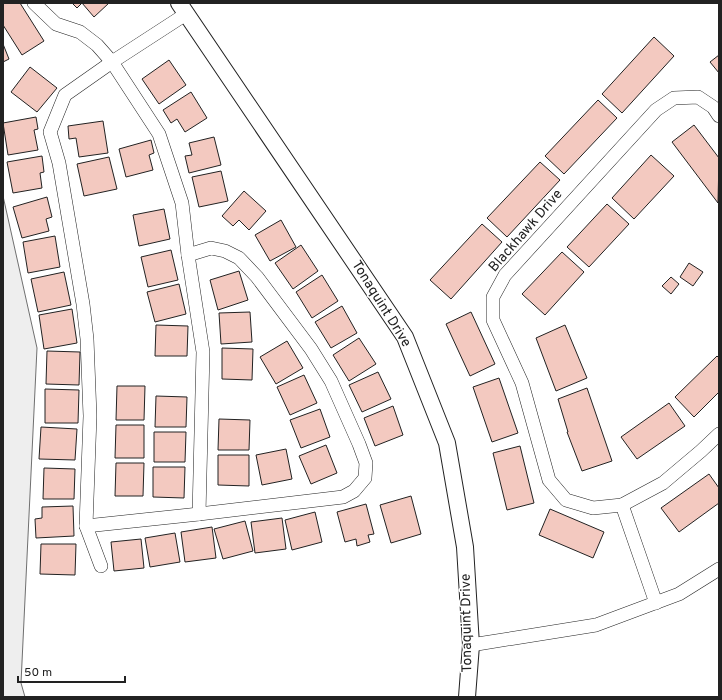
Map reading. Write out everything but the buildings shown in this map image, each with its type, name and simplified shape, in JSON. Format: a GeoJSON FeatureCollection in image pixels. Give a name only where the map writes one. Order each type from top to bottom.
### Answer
{"type":"FeatureCollection","features":[{"type":"Feature","properties":{"kind":"street"},"geometry":{"type":"LineString","coordinates":[[34,3],[56,24],[80,32],[97,45],[112,62],[160,134],[182,203],[188,255],[203,352],[199,514]]}},
{"type":"Feature","properties":{"kind":"street"},"geometry":{"type":"LineString","coordinates":[[101,566],[86,526],[90,416],[86,332],[83,304],[59,163],[50,132],[65,95],[112,62],[182,8]]}},
{"type":"Feature","properties":{"kind":"street","name":"Tonaquint Drive"},"geometry":{"type":"LineString","coordinates":[[182,8],[405,337],[447,443],[465,547],[471,645],[467,697]]}},
{"type":"Feature","properties":{"kind":"street","name":"Blackhawk Drive"},"geometry":{"type":"LineString","coordinates":[[719,116],[713,107],[698,97],[674,98],[656,110],[505,275],[493,297],[493,320],[522,383],[549,480],[566,500],[593,508],[622,505],[663,483],[701,452],[719,434]]}},
{"type":"Feature","properties":{"kind":"street"},"geometry":{"type":"LineString","coordinates":[[86,526],[343,497],[354,491],[364,478],[366,463],[331,380],[311,349],[257,277],[239,258],[225,251],[211,248],[188,255]]}},
{"type":"Feature","properties":{"kind":"street"},"geometry":{"type":"LineString","coordinates":[[622,505],[656,603]]}},
{"type":"Feature","properties":{"kind":"street"},"geometry":{"type":"LineString","coordinates":[[471,645],[596,625],[679,594],[719,569]]}},
{"type":"Feature","properties":{"kind":"shaded area"},"geometry":{"type":"Polygon","coordinates":[[[3,196],[37,348],[21,683],[25,697],[3,697],[3,196]]]}}]}
